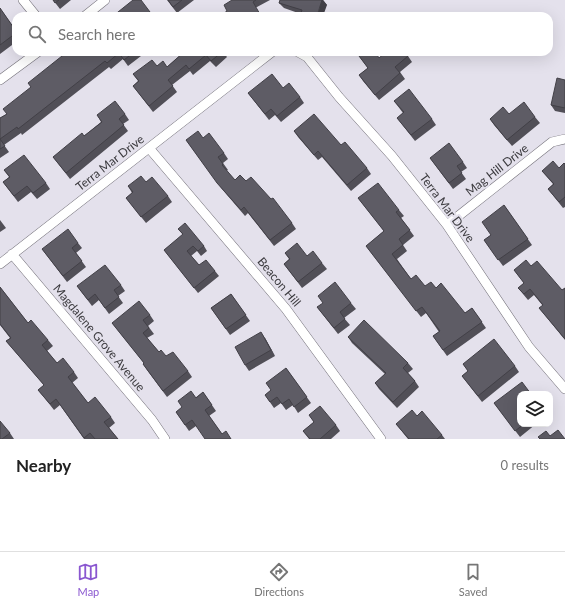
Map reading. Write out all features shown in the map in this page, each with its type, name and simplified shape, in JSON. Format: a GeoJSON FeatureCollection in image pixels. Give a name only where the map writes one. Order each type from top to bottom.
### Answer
{"type":"FeatureCollection","features":[{"type":"Feature","properties":{"kind":"street"},"geometry":{"type":"LineString","coordinates":[[23,0],[33,12]]}},
{"type":"Feature","properties":{"kind":"street"},"geometry":{"type":"LineString","coordinates":[[90,12],[105,0]]}},
{"type":"Feature","properties":{"kind":"street"},"geometry":{"type":"LineString","coordinates":[[0,80],[33,56]]}},
{"type":"Feature","properties":{"kind":"street","name":"Terra Mar Drive"},"geometry":{"type":"LineString","coordinates":[[0,264],[267,56]]}},
{"type":"Feature","properties":{"kind":"street","name":"Terra Mar Drive"},"geometry":{"type":"LineString","coordinates":[[305,56],[339,98],[392,156],[447,225],[529,347],[565,389]]}},
{"type":"Feature","properties":{"kind":"street","name":"Mag Hill Drive"},"geometry":{"type":"LineString","coordinates":[[447,225],[552,142],[565,139]]}},
{"type":"Feature","properties":{"kind":"street","name":"Beacon Hill"},"geometry":{"type":"LineString","coordinates":[[149,148],[286,309],[381,439]]}},
{"type":"Feature","properties":{"kind":"street","name":"Magdalene Grove Avenue"},"geometry":{"type":"LineString","coordinates":[[12,254],[152,420],[164,439]]}},
{"type":"Feature","properties":{"kind":"building"},"geometry":{"type":"Polygon","coordinates":[[[133,0],[141,0],[150,12],[118,12],[133,0]]]}},
{"type":"Feature","properties":{"kind":"building"},"geometry":{"type":"Polygon","coordinates":[[[168,0],[182,0],[173,7],[168,0]]]}},
{"type":"Feature","properties":{"kind":"building"},"geometry":{"type":"Polygon","coordinates":[[[232,0],[256,0],[253,2],[259,12],[226,12],[227,11],[224,5],[232,0]]]}},
{"type":"Feature","properties":{"kind":"building"},"geometry":{"type":"Polygon","coordinates":[[[280,0],[322,0],[318,12],[301,12],[302,10],[279,3],[280,0]]]}},
{"type":"Feature","properties":{"kind":"building"},"geometry":{"type":"Polygon","coordinates":[[[0,8],[12,25],[12,36],[0,45],[0,8]]]}},
{"type":"Feature","properties":{"kind":"building"},"geometry":{"type":"Polygon","coordinates":[[[62,56],[115,56],[107,63],[105,61],[18,129],[17,127],[0,139],[0,118],[7,114],[3,109],[31,87],[28,83],[62,56]]]}},
{"type":"Feature","properties":{"kind":"building"},"geometry":{"type":"Polygon","coordinates":[[[121,56],[129,56],[124,60],[121,56]]]}},
{"type":"Feature","properties":{"kind":"building"},"geometry":{"type":"Polygon","coordinates":[[[179,56],[205,56],[189,69],[186,65],[168,80],[173,86],[149,106],[133,86],[139,81],[133,74],[152,60],[157,66],[163,61],[167,67],[179,56]]]}},
{"type":"Feature","properties":{"kind":"building"},"geometry":{"type":"Polygon","coordinates":[[[207,56],[217,56],[211,61],[207,56]]]}},
{"type":"Feature","properties":{"kind":"building"},"geometry":{"type":"Polygon","coordinates":[[[359,56],[378,56],[379,58],[381,56],[408,56],[395,67],[400,73],[375,95],[359,75],[368,68],[359,56]]]}},
{"type":"Feature","properties":{"kind":"building"},"geometry":{"type":"Polygon","coordinates":[[[272,74],[283,88],[289,83],[300,97],[277,116],[271,109],[265,114],[248,93],[272,74]]]}},
{"type":"Feature","properties":{"kind":"building"},"geometry":{"type":"Polygon","coordinates":[[[557,78],[565,80],[565,108],[551,105],[557,78]]]}},
{"type":"Feature","properties":{"kind":"building"},"geometry":{"type":"Polygon","coordinates":[[[409,89],[432,119],[411,135],[397,118],[404,112],[394,101],[409,89]]]}},
{"type":"Feature","properties":{"kind":"building"},"geometry":{"type":"Polygon","coordinates":[[[115,101],[125,114],[119,119],[124,125],[66,173],[53,157],[82,133],[84,136],[102,122],[97,115],[115,101]]]}},
{"type":"Feature","properties":{"kind":"building"},"geometry":{"type":"Polygon","coordinates":[[[524,102],[535,117],[507,140],[490,119],[503,107],[509,114],[524,102]]]}},
{"type":"Feature","properties":{"kind":"building"},"geometry":{"type":"Polygon","coordinates":[[[314,114],[341,145],[345,142],[367,168],[347,185],[318,151],[314,155],[294,131],[314,114]]]}},
{"type":"Feature","properties":{"kind":"building"},"geometry":{"type":"Polygon","coordinates":[[[198,131],[203,138],[209,133],[224,153],[218,157],[223,164],[222,165],[235,180],[240,175],[246,181],[251,177],[271,199],[273,198],[292,223],[270,240],[244,207],[241,210],[217,183],[186,140],[198,131]]]}},
{"type":"Feature","properties":{"kind":"building"},"geometry":{"type":"Polygon","coordinates":[[[0,139],[5,146],[0,149],[0,139]]]}},
{"type":"Feature","properties":{"kind":"building"},"geometry":{"type":"Polygon","coordinates":[[[449,143],[463,162],[457,166],[462,173],[449,183],[430,158],[449,143]]]}},
{"type":"Feature","properties":{"kind":"building"},"geometry":{"type":"Polygon","coordinates":[[[24,155],[46,183],[33,193],[27,186],[14,196],[3,182],[10,177],[4,170],[24,155]]]}},
{"type":"Feature","properties":{"kind":"building"},"geometry":{"type":"Polygon","coordinates":[[[553,161],[559,168],[564,163],[565,164],[565,197],[559,202],[548,189],[554,184],[542,171],[553,161]]]}},
{"type":"Feature","properties":{"kind":"building"},"geometry":{"type":"Polygon","coordinates":[[[141,176],[146,182],[152,177],[168,196],[141,217],[126,198],[133,192],[128,186],[141,176]]]}},
{"type":"Feature","properties":{"kind":"building"},"geometry":{"type":"Polygon","coordinates":[[[378,183],[399,210],[396,212],[410,230],[399,239],[403,245],[392,254],[411,279],[416,275],[425,286],[431,282],[436,288],[441,283],[465,313],[472,308],[482,322],[443,350],[433,336],[440,331],[422,307],[416,311],[366,246],[384,231],[358,198],[378,183]]]}},
{"type":"Feature","properties":{"kind":"building"},"geometry":{"type":"Polygon","coordinates":[[[504,205],[528,239],[498,260],[484,240],[491,235],[482,222],[504,205]]]}},
{"type":"Feature","properties":{"kind":"building"},"geometry":{"type":"Polygon","coordinates":[[[185,223],[204,246],[198,251],[193,246],[187,251],[199,265],[206,260],[215,271],[194,288],[164,250],[183,234],[178,229],[185,223]]]}},
{"type":"Feature","properties":{"kind":"building"},"geometry":{"type":"Polygon","coordinates":[[[68,229],[78,243],[72,248],[82,261],[63,276],[42,249],[68,229]]]}},
{"type":"Feature","properties":{"kind":"building"},"geometry":{"type":"Polygon","coordinates":[[[297,243],[307,256],[313,251],[322,263],[298,282],[284,264],[290,259],[285,253],[297,243]]]}},
{"type":"Feature","properties":{"kind":"building"},"geometry":{"type":"Polygon","coordinates":[[[526,260],[531,266],[537,261],[562,290],[565,288],[565,339],[539,308],[543,305],[530,289],[524,294],[518,288],[524,283],[514,270],[526,260]]]}},
{"type":"Feature","properties":{"kind":"building"},"geometry":{"type":"Polygon","coordinates":[[[105,265],[121,285],[114,290],[119,297],[105,308],[95,294],[88,300],[77,286],[105,265]]]}},
{"type":"Feature","properties":{"kind":"building"},"geometry":{"type":"Polygon","coordinates":[[[335,282],[351,303],[340,312],[345,319],[334,328],[317,307],[323,303],[318,296],[335,282]]]}},
{"type":"Feature","properties":{"kind":"building"},"geometry":{"type":"Polygon","coordinates":[[[0,287],[28,323],[31,320],[48,340],[42,345],[57,363],[63,358],[74,372],[68,377],[88,403],[95,397],[111,417],[104,422],[118,439],[95,439],[90,433],[84,438],[56,399],[50,404],[38,390],[44,385],[6,341],[11,338],[0,324],[0,287]]]}},
{"type":"Feature","properties":{"kind":"building"},"geometry":{"type":"Polygon","coordinates":[[[231,294],[246,315],[226,329],[211,308],[231,294]]]}},
{"type":"Feature","properties":{"kind":"building"},"geometry":{"type":"Polygon","coordinates":[[[139,301],[150,315],[143,320],[149,328],[143,333],[159,352],[161,350],[166,356],[173,352],[188,371],[163,391],[143,364],[144,363],[112,323],[139,301]]]}},
{"type":"Feature","properties":{"kind":"building"},"geometry":{"type":"Polygon","coordinates":[[[364,320],[408,363],[403,368],[415,381],[393,402],[375,383],[386,373],[348,337],[364,320]]]}},
{"type":"Feature","properties":{"kind":"building"},"geometry":{"type":"Polygon","coordinates":[[[261,332],[271,350],[245,365],[235,347],[261,332]]]}},
{"type":"Feature","properties":{"kind":"building"},"geometry":{"type":"Polygon","coordinates":[[[494,339],[515,366],[478,396],[462,376],[468,371],[463,364],[494,339]]]}},
{"type":"Feature","properties":{"kind":"building"},"geometry":{"type":"Polygon","coordinates":[[[286,368],[307,397],[294,407],[289,399],[282,404],[277,397],[270,402],[265,395],[271,390],[266,383],[286,368]]]}},
{"type":"Feature","properties":{"kind":"building"},"geometry":{"type":"Polygon","coordinates":[[[522,382],[529,391],[517,391],[517,427],[520,427],[515,431],[494,403],[522,382]]]}},
{"type":"Feature","properties":{"kind":"building"},"geometry":{"type":"Polygon","coordinates":[[[191,391],[196,398],[203,392],[212,405],[205,410],[222,434],[226,431],[231,439],[205,439],[192,420],[185,425],[176,412],[182,407],[178,401],[191,391]]]}},
{"type":"Feature","properties":{"kind":"building"},"geometry":{"type":"Polygon","coordinates":[[[320,406],[336,425],[320,439],[310,439],[303,431],[314,422],[309,415],[320,406]]]}},
{"type":"Feature","properties":{"kind":"building"},"geometry":{"type":"Polygon","coordinates":[[[412,410],[417,416],[422,411],[442,435],[437,439],[409,439],[396,424],[412,410]]]}},
{"type":"Feature","properties":{"kind":"building"},"geometry":{"type":"Polygon","coordinates":[[[0,421],[10,433],[2,439],[0,439],[0,421]]]}},
{"type":"Feature","properties":{"kind":"building"},"geometry":{"type":"Polygon","coordinates":[[[558,430],[565,439],[540,439],[538,437],[546,431],[550,436],[558,430]]]}}]}
